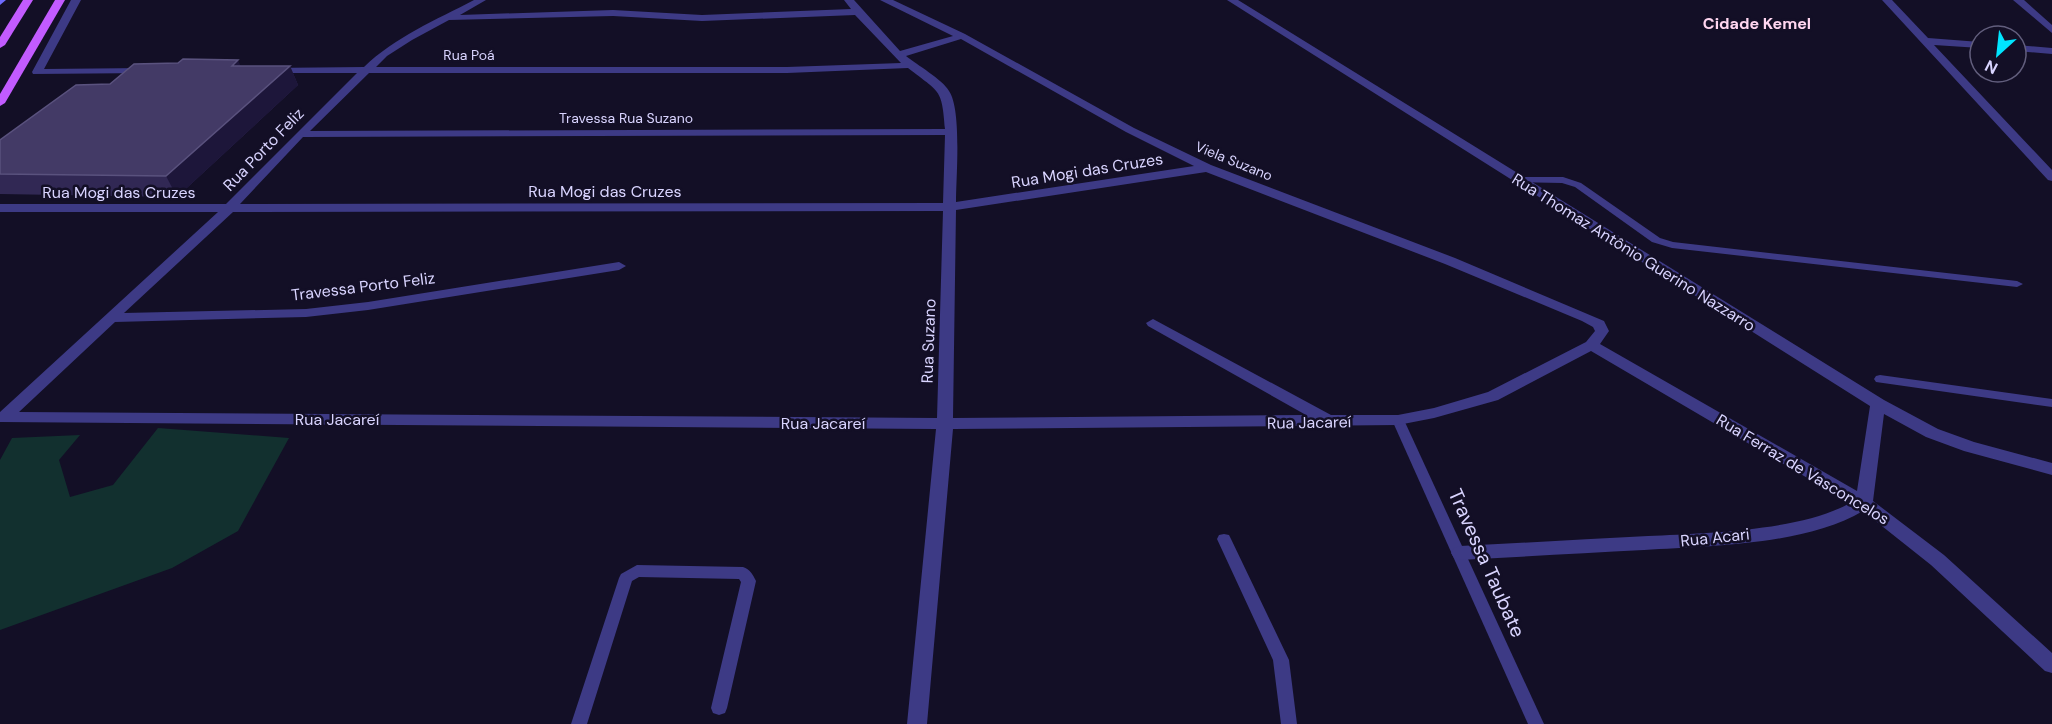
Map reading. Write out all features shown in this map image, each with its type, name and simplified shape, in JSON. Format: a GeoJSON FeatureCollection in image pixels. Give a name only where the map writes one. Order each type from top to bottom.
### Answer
{"type":"FeatureCollection","features":[{"type":"Feature","properties":{"kind":"main road"},"geometry":{"type":"LineString","coordinates":[[0,45],[28,0]]}},
{"type":"Feature","properties":{"kind":"main road"},"geometry":{"type":"LineString","coordinates":[[0,103],[60,0]]}},
{"type":"Feature","properties":{"kind":"street"},"geometry":{"type":"LineString","coordinates":[[39,67],[76,0]]}},
{"type":"Feature","properties":{"kind":"street","name":"Rua Porto Feliz"},"geometry":{"type":"LineString","coordinates":[[2,417],[229,208],[366,69],[396,44],[481,0]]}},
{"type":"Feature","properties":{"kind":"street","name":"Viela Suzano"},"geometry":{"type":"LineString","coordinates":[[885,0],[962,36],[1130,130],[1207,168],[1450,261],[1587,318],[1599,324],[1602,332],[1591,345]]}},
{"type":"Feature","properties":{"kind":"street","name":"Rua Thomaz Antônio Guerino Nazzarro"},"geometry":{"type":"LineString","coordinates":[[1232,0],[1878,404],[1932,433],[1970,447],[2052,469]]}},
{"type":"Feature","properties":{"kind":"street"},"geometry":{"type":"LineString","coordinates":[[1887,0],[2052,177]]}},
{"type":"Feature","properties":{"kind":"street"},"geometry":{"type":"LineString","coordinates":[[2018,0],[2052,30]]}},
{"type":"Feature","properties":{"kind":"street"},"geometry":{"type":"LineString","coordinates":[[449,18],[603,13],[702,18],[853,6]]}},
{"type":"Feature","properties":{"kind":"street","name":"Rua Suzano"},"geometry":{"type":"LineString","coordinates":[[853,6],[898,55],[944,91],[948,100],[951,132],[945,424],[917,724]]}},
{"type":"Feature","properties":{"kind":"street"},"geometry":{"type":"LineString","coordinates":[[898,55],[962,36]]}},
{"type":"Feature","properties":{"kind":"street"},"geometry":{"type":"LineString","coordinates":[[1925,41],[1968,44]]}},
{"type":"Feature","properties":{"kind":"street"},"geometry":{"type":"LineString","coordinates":[[2028,49],[2052,51]]}},
{"type":"Feature","properties":{"kind":"street","name":"Rua Poá"},"geometry":{"type":"LineString","coordinates":[[259,70],[787,70],[910,65]]}},
{"type":"Feature","properties":{"kind":"street"},"geometry":{"type":"LineString","coordinates":[[17,74],[39,67],[152,71]]}},
{"type":"Feature","properties":{"kind":"street","name":"Travessa Rua Suzano"},"geometry":{"type":"LineString","coordinates":[[300,134],[951,132]]}},
{"type":"Feature","properties":{"kind":"street","name":"Rua Mogi das Cruzes"},"geometry":{"type":"LineString","coordinates":[[0,208],[950,207],[1207,168]]}},
{"type":"Feature","properties":{"kind":"street","name":"Travessa Porto Feliz"},"geometry":{"type":"LineString","coordinates":[[110,318],[306,313],[368,306],[619,266]]}},
{"type":"Feature","properties":{"kind":"street"},"geometry":{"type":"LineString","coordinates":[[1153,323],[1329,422]]}},
{"type":"Feature","properties":{"kind":"street","name":"Rua Jacareí"},"geometry":{"type":"LineString","coordinates":[[2,417],[945,424],[1398,420],[1493,396],[1591,345]]}},
{"type":"Feature","properties":{"kind":"street","name":"Rua Ferraz de Vasconcelos"},"geometry":{"type":"LineString","coordinates":[[1591,345],[1864,503],[1911,537],[2052,665]]}},
{"type":"Feature","properties":{"kind":"street"},"geometry":{"type":"LineString","coordinates":[[1864,503],[1878,404]]}},
{"type":"Feature","properties":{"kind":"street","name":"Rua Acari"},"geometry":{"type":"LineString","coordinates":[[1461,553],[1713,539],[1791,528],[1838,518],[1864,503]]}},
{"type":"Feature","properties":{"kind":"lane"},"geometry":{"type":"LineString","coordinates":[[1517,180],[1563,180],[1578,185],[1656,240],[1672,244],[2017,284]]}},
{"type":"Feature","properties":{"kind":"lane"},"geometry":{"type":"LineString","coordinates":[[1880,379],[2052,403]]}},
{"type":"Feature","properties":{"kind":"lane","name":"Travessa Taubate"},"geometry":{"type":"LineString","coordinates":[[1398,420],[1461,553],[1536,724]]}},
{"type":"Feature","properties":{"kind":"lane"},"geometry":{"type":"LineString","coordinates":[[1224,539],[1281,660],[1289,724]]}},
{"type":"Feature","properties":{"kind":"lane"},"geometry":{"type":"LineString","coordinates":[[579,724],[626,578],[637,571],[743,573],[749,581],[719,708]]}},
{"type":"Feature","properties":{"kind":"green space"},"geometry":{"type":"Polygon","coordinates":[[[158,428],[289,438],[238,531],[172,568],[0,630],[0,460],[12,438],[80,435],[59,460],[70,497],[113,485],[158,428]]]}},
{"type":"Feature","properties":{"kind":"building"},"geometry":{"type":"Polygon","coordinates":[[[183,59],[238,60],[232,66],[290,66],[166,176],[0,174],[0,140],[76,85],[110,84],[134,64],[178,63],[183,59]]]}},
{"type":"Feature","properties":{"kind":"district","name":"Cidade Kemel"},"geometry":{"type":"Point","coordinates":[1757,23]}}]}
